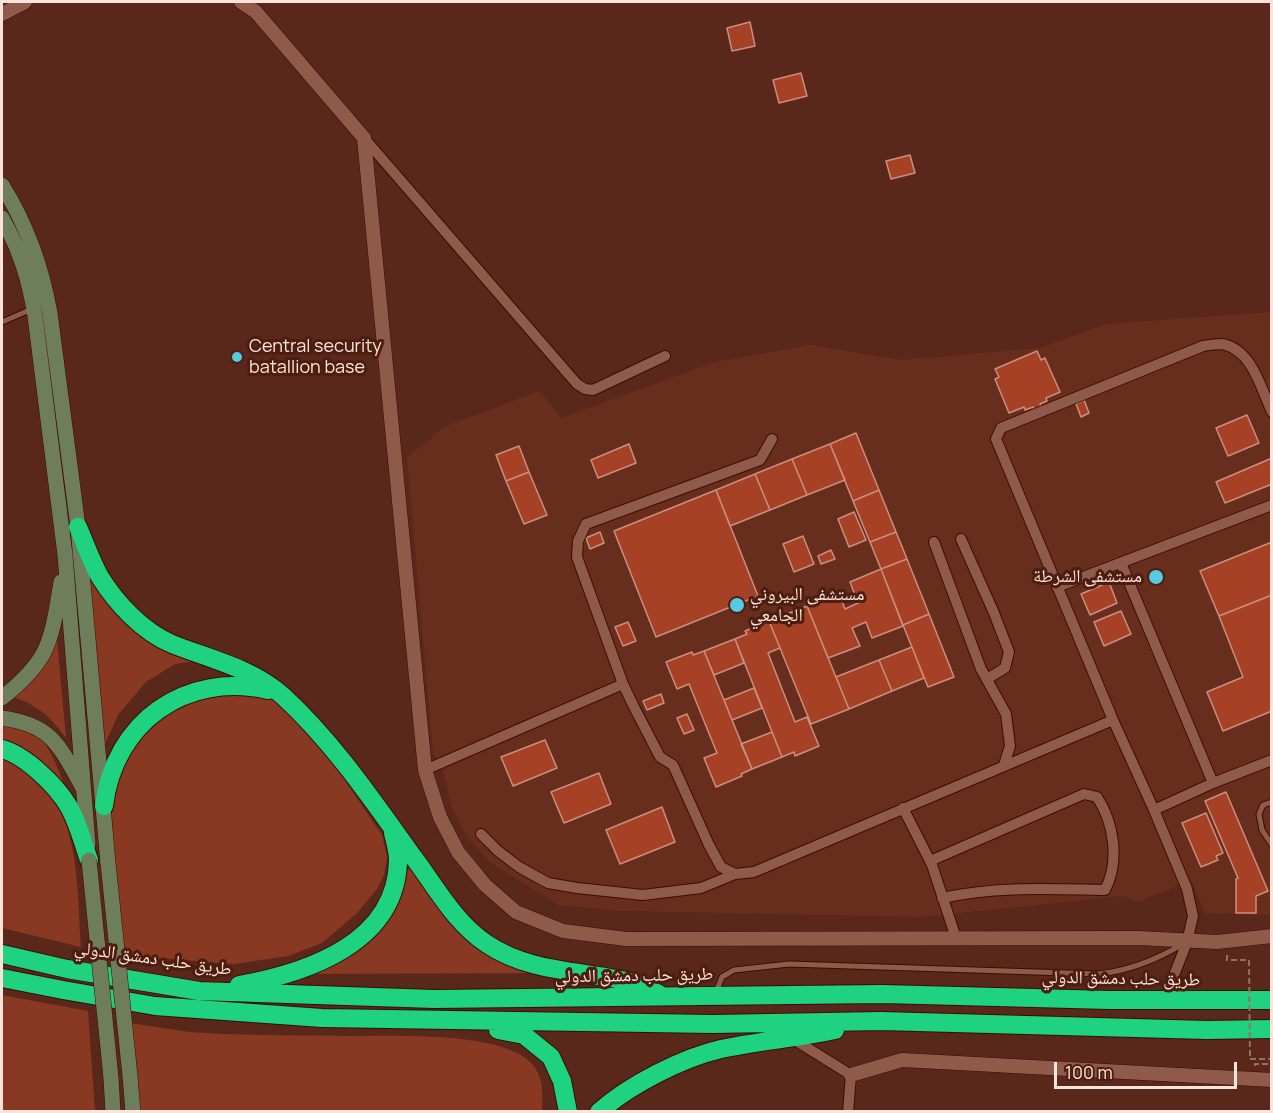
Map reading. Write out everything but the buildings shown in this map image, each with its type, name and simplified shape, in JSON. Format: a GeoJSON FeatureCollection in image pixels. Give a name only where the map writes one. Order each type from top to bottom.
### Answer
{"type":"FeatureCollection","features":[{"type":"Feature","properties":{"kind":"highway"},"geometry":{"type":"LineString","coordinates":[[78,527],[99,575],[117,599],[143,625],[170,643],[261,680],[281,695],[340,758],[460,920],[477,937],[498,951],[537,967],[632,982],[666,997]]}},
{"type":"Feature","properties":{"kind":"highway"},"geometry":{"type":"LineString","coordinates":[[104,806],[109,778],[121,752],[137,729],[165,706],[197,691],[225,686],[254,687],[281,695]]}},
{"type":"Feature","properties":{"kind":"highway"},"geometry":{"type":"LineString","coordinates":[[2,750],[12,752],[50,783],[69,807],[89,860]]}},
{"type":"Feature","properties":{"kind":"highway"},"geometry":{"type":"LineString","coordinates":[[199,991],[256,982],[315,964],[333,957],[365,934],[382,910],[394,883],[398,857],[392,827]]}},
{"type":"Feature","properties":{"kind":"highway","name":"طريق حلب دمشق الدولي"},"geometry":{"type":"LineString","coordinates":[[2,954],[67,969],[199,991],[434,999],[883,994],[1272,1000]]}},
{"type":"Feature","properties":{"kind":"highway"},"geometry":{"type":"LineString","coordinates":[[2,978],[132,1002],[202,1011],[322,1018],[701,1023],[881,1021],[1207,1030],[1272,1029]]}},
{"type":"Feature","properties":{"kind":"highway"},"geometry":{"type":"LineString","coordinates":[[452,1021],[524,1035],[551,1056],[562,1081],[568,1112]]}},
{"type":"Feature","properties":{"kind":"highway"},"geometry":{"type":"LineString","coordinates":[[599,1112],[615,1097],[668,1068],[720,1049],[881,1021]]}},
{"type":"Feature","properties":{"kind":"main road"},"geometry":{"type":"LineString","coordinates":[[2,185],[29,237],[44,282],[50,314],[78,527],[133,1112]]}},
{"type":"Feature","properties":{"kind":"main road"},"geometry":{"type":"LineString","coordinates":[[2,218],[17,245],[30,286],[65,555],[89,860],[113,1112]]}},
{"type":"Feature","properties":{"kind":"main road"},"geometry":{"type":"LineString","coordinates":[[2,698],[20,684],[43,654],[55,616],[65,555]]}},
{"type":"Feature","properties":{"kind":"main road"},"geometry":{"type":"LineString","coordinates":[[2,718],[24,721],[43,731],[62,750],[85,791]]}},
{"type":"Feature","properties":{"kind":"street"},"geometry":{"type":"LineString","coordinates":[[2,14],[25,2]]}},
{"type":"Feature","properties":{"kind":"street"},"geometry":{"type":"LineString","coordinates":[[241,2],[256,12],[577,384],[585,390],[593,390],[665,357]]}},
{"type":"Feature","properties":{"kind":"street"},"geometry":{"type":"LineString","coordinates":[[364,138],[425,770],[440,817],[458,852],[485,885],[516,912],[563,931],[626,939],[1138,938],[1217,942],[1272,936]]}},
{"type":"Feature","properties":{"kind":"street"},"geometry":{"type":"LineString","coordinates":[[1164,1000],[1187,942],[1193,916],[1187,889],[1113,720],[996,439],[1001,428],[1203,346],[1222,344],[1239,350],[1251,366],[1272,412]]}},
{"type":"Feature","properties":{"kind":"street"},"geometry":{"type":"LineString","coordinates":[[735,874],[721,867],[673,765],[660,757],[623,684],[577,557],[578,541],[586,524],[760,460],[772,439]]}},
{"type":"Feature","properties":{"kind":"street"},"geometry":{"type":"LineString","coordinates":[[1058,587],[1272,505]]}},
{"type":"Feature","properties":{"kind":"street"},"geometry":{"type":"LineString","coordinates":[[961,539],[1009,652],[1005,668],[987,679]]}},
{"type":"Feature","properties":{"kind":"street"},"geometry":{"type":"LineString","coordinates":[[934,542],[981,669],[1006,714],[1010,746],[1005,765]]}},
{"type":"Feature","properties":{"kind":"street"},"geometry":{"type":"LineString","coordinates":[[1120,563],[1212,783]]}},
{"type":"Feature","properties":{"kind":"street"},"geometry":{"type":"LineString","coordinates":[[425,770],[623,684]]}},
{"type":"Feature","properties":{"kind":"street"},"geometry":{"type":"LineString","coordinates":[[481,834],[519,867],[548,883],[643,895],[701,888],[735,874],[754,872],[1113,720]]}},
{"type":"Feature","properties":{"kind":"street"},"geometry":{"type":"LineString","coordinates":[[1154,810],[1212,783],[1272,760]]}},
{"type":"Feature","properties":{"kind":"street"},"geometry":{"type":"LineString","coordinates":[[930,861],[1083,794],[1097,797],[1107,812],[1114,846],[1112,877],[1105,890],[1017,889],[970,892],[942,898]]}},
{"type":"Feature","properties":{"kind":"street"},"geometry":{"type":"LineString","coordinates":[[903,808],[930,861],[956,938]]}},
{"type":"Feature","properties":{"kind":"street"},"geometry":{"type":"LineString","coordinates":[[793,1038],[851,1075],[902,1060],[1272,1080]]}},
{"type":"Feature","properties":{"kind":"street"},"geometry":{"type":"LineString","coordinates":[[848,1112],[851,1075]]}},
{"type":"Feature","properties":{"kind":"lane"},"geometry":{"type":"LineString","coordinates":[[2,322],[34,308]]}},
{"type":"Feature","properties":{"kind":"lane"},"geometry":{"type":"LineString","coordinates":[[1272,802],[1263,805],[1258,814],[1262,830],[1272,845]]}},
{"type":"Feature","properties":{"kind":"lane"},"geometry":{"type":"LineString","coordinates":[[714,996],[722,977],[741,968],[789,964],[1098,974],[1141,965],[1187,942]]}},
{"type":"Feature","properties":{"kind":"path"},"geometry":{"type":"LineString","coordinates":[[1227,960],[1249,960],[1250,1059],[1272,1059]]}},
{"type":"Feature","properties":{"kind":"path"},"geometry":{"type":"LineString","coordinates":[[1255,1064],[1272,1064]]}},
{"type":"Feature","properties":{"kind":"shaded area","name":"مستشفى البيروني الجامعي"},"geometry":{"type":"Polygon","coordinates":[[[1271,312],[1271,915],[1205,913],[1191,880],[1138,902],[1123,896],[922,917],[624,911],[559,905],[491,863],[467,837],[451,806],[444,775],[433,753],[407,457],[446,426],[540,391],[561,418],[715,362],[811,345],[901,360],[1041,348],[1106,324],[1271,312]]]}},
{"type":"Feature","properties":{"kind":"shaded area"},"geometry":{"type":"Polygon","coordinates":[[[87,565],[111,600],[212,659],[175,664],[146,682],[118,715],[104,746],[87,565]]]}},
{"type":"Feature","properties":{"kind":"shaded area"},"geometry":{"type":"Polygon","coordinates":[[[55,617],[66,738],[38,709],[2,693],[33,664],[55,617]]]}},
{"type":"Feature","properties":{"kind":"shaded area"},"geometry":{"type":"Polygon","coordinates":[[[258,687],[291,710],[342,776],[382,835],[387,857],[384,875],[377,889],[356,914],[322,943],[288,956],[234,964],[122,955],[109,807],[119,762],[161,701],[258,687]]]}},
{"type":"Feature","properties":{"kind":"shaded area"},"geometry":{"type":"Polygon","coordinates":[[[2,716],[28,726],[42,739],[53,759],[69,799],[31,756],[13,743],[2,739],[2,716]]]}},
{"type":"Feature","properties":{"kind":"shaded area"},"geometry":{"type":"Polygon","coordinates":[[[2,758],[16,764],[29,774],[51,796],[62,814],[68,829],[75,862],[81,947],[2,928],[2,758]]]}},
{"type":"Feature","properties":{"kind":"shaded area"},"geometry":{"type":"Polygon","coordinates":[[[411,865],[452,922],[561,973],[294,974],[331,959],[400,881],[411,865]]]}},
{"type":"Feature","properties":{"kind":"shaded area"},"geometry":{"type":"Polygon","coordinates":[[[2,995],[88,1011],[95,1111],[2,1111],[2,995]]]}},
{"type":"Feature","properties":{"kind":"shaded area"},"geometry":{"type":"Polygon","coordinates":[[[129,1023],[206,1033],[421,1036],[471,1040],[514,1052],[534,1066],[542,1085],[542,1111],[139,1111],[129,1023]]]}},
{"type":"Feature","properties":{"kind":"place","name":"Central security batallion base"},"geometry":{"type":"Point","coordinates":[237,357]}},
{"type":"Feature","properties":{"kind":"place","name":"مستشفى الشرطة"},"geometry":{"type":"Point","coordinates":[1156,577]}},
{"type":"Feature","properties":{"kind":"place","name":"مستشفى البيروني الجامعي"},"geometry":{"type":"Point","coordinates":[737,605]}}]}
